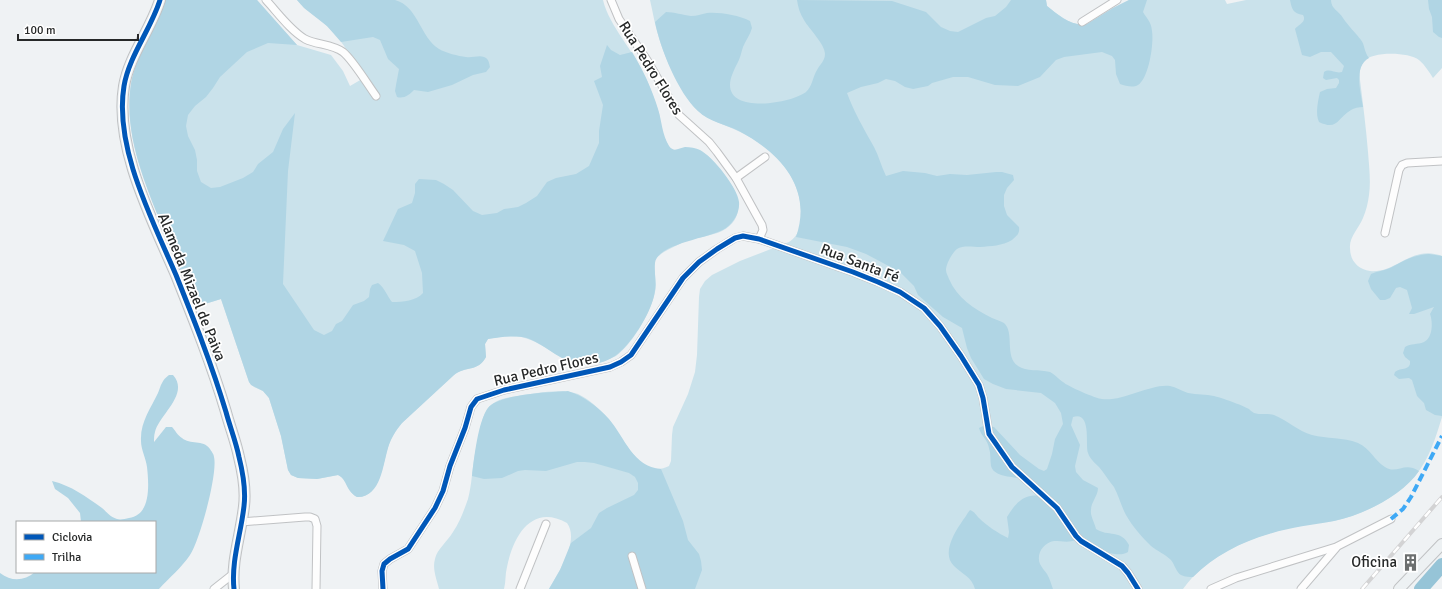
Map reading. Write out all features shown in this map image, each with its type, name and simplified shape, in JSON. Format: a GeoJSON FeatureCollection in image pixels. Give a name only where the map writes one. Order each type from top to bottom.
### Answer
{"type":"FeatureCollection","features":[{"type":"Feature","properties":{"kind":"street","name":"Alameda Mizael de Paiva"},"geometry":{"type":"LineString","coordinates":[[160,0],[154,18],[132,62],[125,80],[122,111],[125,135],[136,176],[149,212],[194,320],[216,378],[239,456],[244,485],[244,507],[233,574],[234,589]]}},
{"type":"Feature","properties":{"kind":"street"},"geometry":{"type":"LineString","coordinates":[[266,0],[294,30],[304,38],[313,42],[329,45],[342,52],[376,96]]}},
{"type":"Feature","properties":{"kind":"street","name":"Rua Pedro Flores"},"geometry":{"type":"LineString","coordinates":[[383,589],[382,571],[384,564],[390,558],[408,549],[435,508],[443,491],[450,466],[464,433],[471,407],[477,399],[504,390],[604,369],[621,362],[631,355],[680,283],[699,262],[735,238],[743,236],[759,239],[763,230],[762,225],[736,178],[709,142],[679,115],[647,60],[619,20],[611,0]]}},
{"type":"Feature","properties":{"kind":"street"},"geometry":{"type":"LineString","coordinates":[[1082,22],[1117,0]]}},
{"type":"Feature","properties":{"kind":"street"},"geometry":{"type":"LineString","coordinates":[[736,178],[764,157]]}},
{"type":"Feature","properties":{"kind":"street"},"geometry":{"type":"LineString","coordinates":[[1385,233],[1399,170],[1402,165],[1407,163],[1442,161]]}},
{"type":"Feature","properties":{"kind":"street","name":"Rua Santa Fé"},"geometry":{"type":"LineString","coordinates":[[759,239],[878,282],[900,292],[924,308],[952,342],[979,385],[983,398],[989,434],[1004,457],[1022,477],[1057,508],[1081,541],[1122,566],[1138,589]]}},
{"type":"Feature","properties":{"kind":"street"},"geometry":{"type":"LineString","coordinates":[[241,522],[305,517],[315,519],[317,526],[316,589]]}},
{"type":"Feature","properties":{"kind":"street"},"geometry":{"type":"LineString","coordinates":[[1211,589],[1236,578],[1336,547],[1391,519]]}},
{"type":"Feature","properties":{"kind":"street"},"geometry":{"type":"LineString","coordinates":[[520,589],[546,524]]}},
{"type":"Feature","properties":{"kind":"street"},"geometry":{"type":"LineString","coordinates":[[1399,589],[1442,544]]}},
{"type":"Feature","properties":{"kind":"street"},"geometry":{"type":"LineString","coordinates":[[1301,589],[1336,547]]}},
{"type":"Feature","properties":{"kind":"street"},"geometry":{"type":"LineString","coordinates":[[1314,554],[1322,565]]}},
{"type":"Feature","properties":{"kind":"street"},"geometry":{"type":"LineString","coordinates":[[632,556],[642,589]]}},
{"type":"Feature","properties":{"kind":"street"},"geometry":{"type":"LineString","coordinates":[[214,589],[233,574]]}},
{"type":"Feature","properties":{"kind":"shaded area"},"geometry":{"type":"Polygon","coordinates":[[[165,0],[257,0],[297,45],[331,55],[343,71],[350,86],[362,79],[348,52],[334,33],[297,0],[603,0],[611,20],[646,78],[659,113],[660,125],[664,137],[670,148],[674,150],[686,148],[697,149],[707,155],[715,163],[735,192],[738,205],[736,217],[728,227],[722,231],[686,241],[664,252],[655,260],[654,266],[656,285],[652,303],[636,334],[616,356],[599,363],[588,365],[579,364],[570,361],[523,337],[508,336],[488,339],[485,344],[486,357],[483,362],[475,367],[463,370],[454,375],[402,423],[391,440],[376,486],[371,492],[365,496],[357,497],[350,491],[344,480],[338,475],[317,479],[298,478],[291,475],[288,470],[281,436],[269,398],[263,391],[254,387],[249,382],[221,299],[195,307],[150,196],[138,159],[130,122],[129,103],[131,84],[137,62],[157,22],[165,0]]]}},
{"type":"Feature","properties":{"kind":"shaded area"},"geometry":{"type":"Polygon","coordinates":[[[165,0],[257,0],[297,45],[268,43],[247,52],[220,77],[206,97],[195,106],[188,115],[186,126],[188,136],[195,150],[197,171],[201,182],[211,188],[220,187],[243,178],[253,172],[258,164],[273,152],[283,129],[295,113],[288,171],[283,284],[314,330],[324,335],[332,331],[336,324],[342,321],[353,305],[364,301],[369,297],[372,285],[378,283],[392,302],[417,298],[423,293],[422,273],[415,251],[404,245],[383,241],[398,209],[412,203],[415,193],[415,184],[419,179],[436,180],[444,184],[453,190],[473,211],[482,215],[497,213],[504,209],[518,207],[537,196],[547,182],[556,178],[576,174],[589,166],[599,143],[599,131],[603,105],[594,81],[602,77],[600,66],[607,45],[611,50],[620,55],[632,52],[653,94],[669,146],[675,150],[691,147],[705,153],[724,173],[738,196],[739,206],[737,213],[732,223],[719,232],[675,246],[665,250],[658,256],[655,263],[655,292],[652,303],[639,329],[627,345],[613,357],[599,363],[584,365],[575,364],[527,338],[513,336],[488,339],[485,344],[486,357],[483,362],[475,367],[463,370],[454,375],[402,423],[389,444],[380,479],[371,492],[365,496],[357,497],[350,491],[344,480],[338,475],[317,479],[298,478],[291,475],[288,470],[281,436],[269,398],[263,391],[251,385],[249,382],[221,299],[195,307],[150,196],[138,159],[130,122],[129,103],[131,84],[137,62],[157,21],[165,0]]]}},
{"type":"Feature","properties":{"kind":"shaded area"},"geometry":{"type":"Polygon","coordinates":[[[297,0],[395,0],[403,3],[409,8],[427,37],[439,49],[463,57],[484,57],[488,60],[490,67],[486,72],[473,75],[452,85],[428,92],[414,90],[406,96],[397,97],[395,91],[399,69],[388,59],[380,40],[373,37],[341,42],[327,26],[304,8],[297,0]]]}},
{"type":"Feature","properties":{"kind":"shaded area"},"geometry":{"type":"Polygon","coordinates":[[[650,0],[1046,0],[1047,6],[1071,22],[1076,24],[1087,24],[1129,0],[1225,0],[1227,4],[1246,0],[1442,0],[1442,68],[1433,78],[1419,60],[1407,55],[1382,54],[1368,58],[1361,66],[1360,80],[1370,174],[1370,190],[1364,215],[1350,244],[1350,253],[1353,260],[1358,266],[1370,271],[1379,271],[1413,256],[1422,254],[1431,253],[1442,256],[1442,417],[1435,440],[1421,469],[1399,491],[1389,498],[1356,515],[1334,521],[1287,528],[1254,539],[1222,554],[1194,576],[1183,589],[549,589],[566,557],[571,539],[570,530],[567,523],[555,518],[544,517],[534,520],[519,534],[510,555],[506,570],[504,589],[439,589],[434,571],[436,555],[451,535],[462,516],[468,499],[479,433],[484,415],[491,405],[499,400],[540,392],[564,391],[578,394],[602,412],[614,426],[633,454],[641,462],[649,467],[659,469],[669,466],[671,461],[673,427],[688,394],[695,372],[700,289],[705,281],[712,275],[740,261],[789,242],[796,236],[800,228],[801,210],[799,196],[789,172],[781,162],[761,144],[750,137],[703,115],[688,99],[678,83],[665,55],[650,0]]]}},
{"type":"Feature","properties":{"kind":"shaded area"},"geometry":{"type":"Polygon","coordinates":[[[797,0],[892,1],[926,12],[941,27],[950,31],[958,32],[986,18],[995,16],[1006,7],[1011,0],[1046,0],[1047,6],[1071,22],[1076,24],[1087,24],[1129,0],[1147,0],[1143,12],[1150,22],[1151,28],[1152,36],[1150,60],[1142,81],[1136,86],[1120,84],[1116,74],[1115,60],[1112,56],[1102,52],[1064,57],[1056,60],[1040,77],[1018,86],[995,85],[968,77],[953,77],[932,83],[928,86],[913,89],[905,87],[895,81],[886,79],[847,93],[856,114],[876,150],[886,176],[903,171],[925,173],[937,176],[996,172],[1013,175],[1014,180],[1007,188],[1004,195],[1004,206],[1007,215],[1019,227],[1018,234],[1012,240],[1000,245],[965,247],[957,249],[951,256],[946,270],[952,286],[961,297],[985,315],[1004,323],[1009,333],[1011,356],[1014,362],[1021,368],[1050,372],[1070,386],[1102,399],[1119,398],[1163,386],[1170,386],[1188,393],[1214,396],[1242,406],[1254,413],[1274,415],[1312,435],[1358,443],[1366,448],[1381,464],[1389,469],[1393,470],[1409,467],[1419,471],[1403,489],[1369,509],[1334,521],[1302,526],[1248,541],[1219,556],[1193,577],[1186,577],[1179,574],[1171,560],[1151,546],[1131,523],[1124,512],[1114,487],[1088,453],[1086,430],[1083,419],[1079,416],[1073,417],[1071,425],[1080,445],[1075,466],[1076,472],[1083,480],[1098,488],[1091,507],[1092,517],[1096,529],[1122,537],[1129,545],[1128,552],[1123,554],[1109,553],[1076,540],[1068,542],[1054,541],[1047,544],[1041,550],[1039,556],[1040,564],[1048,576],[1053,589],[975,589],[972,581],[950,561],[949,555],[949,549],[953,536],[968,512],[970,510],[989,527],[1008,538],[1009,532],[1007,517],[1013,508],[1024,498],[1029,496],[1039,496],[1027,479],[1001,475],[993,470],[988,445],[979,428],[983,426],[994,427],[1020,455],[1044,471],[1047,469],[1055,439],[1063,424],[1061,413],[1055,403],[1041,393],[1006,389],[984,379],[971,358],[962,328],[943,317],[918,295],[914,286],[900,272],[866,254],[847,247],[796,237],[800,219],[800,203],[796,188],[789,174],[780,161],[754,140],[739,131],[707,118],[698,111],[677,82],[657,33],[655,22],[666,12],[691,16],[707,13],[723,14],[740,17],[750,21],[752,28],[733,71],[730,85],[733,94],[740,100],[750,103],[763,104],[788,100],[806,92],[810,87],[825,56],[822,46],[801,15],[797,0]]]}},
{"type":"Feature","properties":{"kind":"shaded area"},"geometry":{"type":"Polygon","coordinates":[[[1290,0],[1331,0],[1334,8],[1359,37],[1369,58],[1361,67],[1359,80],[1363,107],[1351,110],[1334,124],[1330,125],[1319,122],[1317,111],[1318,99],[1320,92],[1327,89],[1336,88],[1339,83],[1337,78],[1326,80],[1323,78],[1324,72],[1342,72],[1344,66],[1331,52],[1321,52],[1310,57],[1302,55],[1295,29],[1303,21],[1304,17],[1294,10],[1291,6],[1290,0]]]}},
{"type":"Feature","properties":{"kind":"shaded area"},"geometry":{"type":"Polygon","coordinates":[[[1428,0],[1442,0],[1442,38],[1433,32],[1432,17],[1428,0]]]}},
{"type":"Feature","properties":{"kind":"shaded area"},"geometry":{"type":"Polygon","coordinates":[[[1429,254],[1442,256],[1442,416],[1435,415],[1426,410],[1424,403],[1417,396],[1412,380],[1409,378],[1399,379],[1394,375],[1395,372],[1407,368],[1410,364],[1410,361],[1403,353],[1405,347],[1424,342],[1429,337],[1432,325],[1430,314],[1434,307],[1414,314],[1409,314],[1412,308],[1407,290],[1400,287],[1396,288],[1390,298],[1380,300],[1371,289],[1368,281],[1371,274],[1388,269],[1413,257],[1429,254]]]}},
{"type":"Feature","properties":{"kind":"shaded area"},"geometry":{"type":"Polygon","coordinates":[[[169,375],[173,375],[177,382],[178,390],[172,404],[158,425],[154,442],[166,427],[172,427],[179,436],[185,440],[207,446],[214,455],[215,465],[211,491],[203,522],[199,536],[187,559],[159,589],[0,589],[0,573],[9,578],[22,579],[34,573],[156,573],[156,521],[81,521],[80,513],[68,498],[55,489],[52,481],[78,492],[102,508],[110,516],[117,519],[136,516],[145,505],[148,490],[146,464],[141,444],[142,428],[146,416],[165,379],[169,375]]]}},
{"type":"Feature","properties":{"kind":"shaded area"},"geometry":{"type":"Polygon","coordinates":[[[568,391],[585,399],[605,415],[630,450],[643,463],[651,467],[661,469],[683,521],[688,540],[699,554],[701,561],[702,570],[695,589],[549,589],[560,570],[571,543],[591,528],[599,513],[634,495],[638,490],[638,483],[635,477],[629,473],[594,463],[577,462],[546,471],[518,471],[502,478],[484,479],[472,476],[479,431],[488,408],[494,403],[513,397],[538,393],[568,391]]]}},
{"type":"Feature","properties":{"kind":"waterway"},"geometry":{"type":"LineString","coordinates":[[1421,589],[1442,565]]}},
{"type":"Feature","properties":{"kind":"railway"},"geometry":{"type":"LineString","coordinates":[[1362,589],[1442,497]]}},
{"type":"Feature","properties":{"kind":"marked path"},"geometry":{"type":"LineString","coordinates":[[1391,519],[1403,509],[1411,497],[1442,436]]}},
{"type":"Feature","properties":{"kind":"cycle path"},"geometry":{"type":"LineString","coordinates":[[160,0],[130,64],[124,86],[122,109],[125,133],[137,182],[146,207],[176,275],[202,343],[221,394],[238,451],[244,482],[245,500],[235,558],[233,579],[234,589]]}},
{"type":"Feature","properties":{"kind":"cycle path"},"geometry":{"type":"LineString","coordinates":[[383,589],[382,571],[384,564],[408,549],[435,508],[443,491],[450,466],[465,428],[471,407],[477,399],[504,390],[610,367],[621,362],[631,355],[683,278],[699,262],[717,249],[735,238],[743,236],[759,239],[853,272],[900,292],[924,308],[940,326],[979,385],[983,398],[989,434],[1012,467],[1057,508],[1081,541],[1122,566],[1138,589]]}},
{"type":"Feature","properties":{"kind":"place","name":"Oficina"},"geometry":{"type":"Point","coordinates":[1410,562]}}]}
